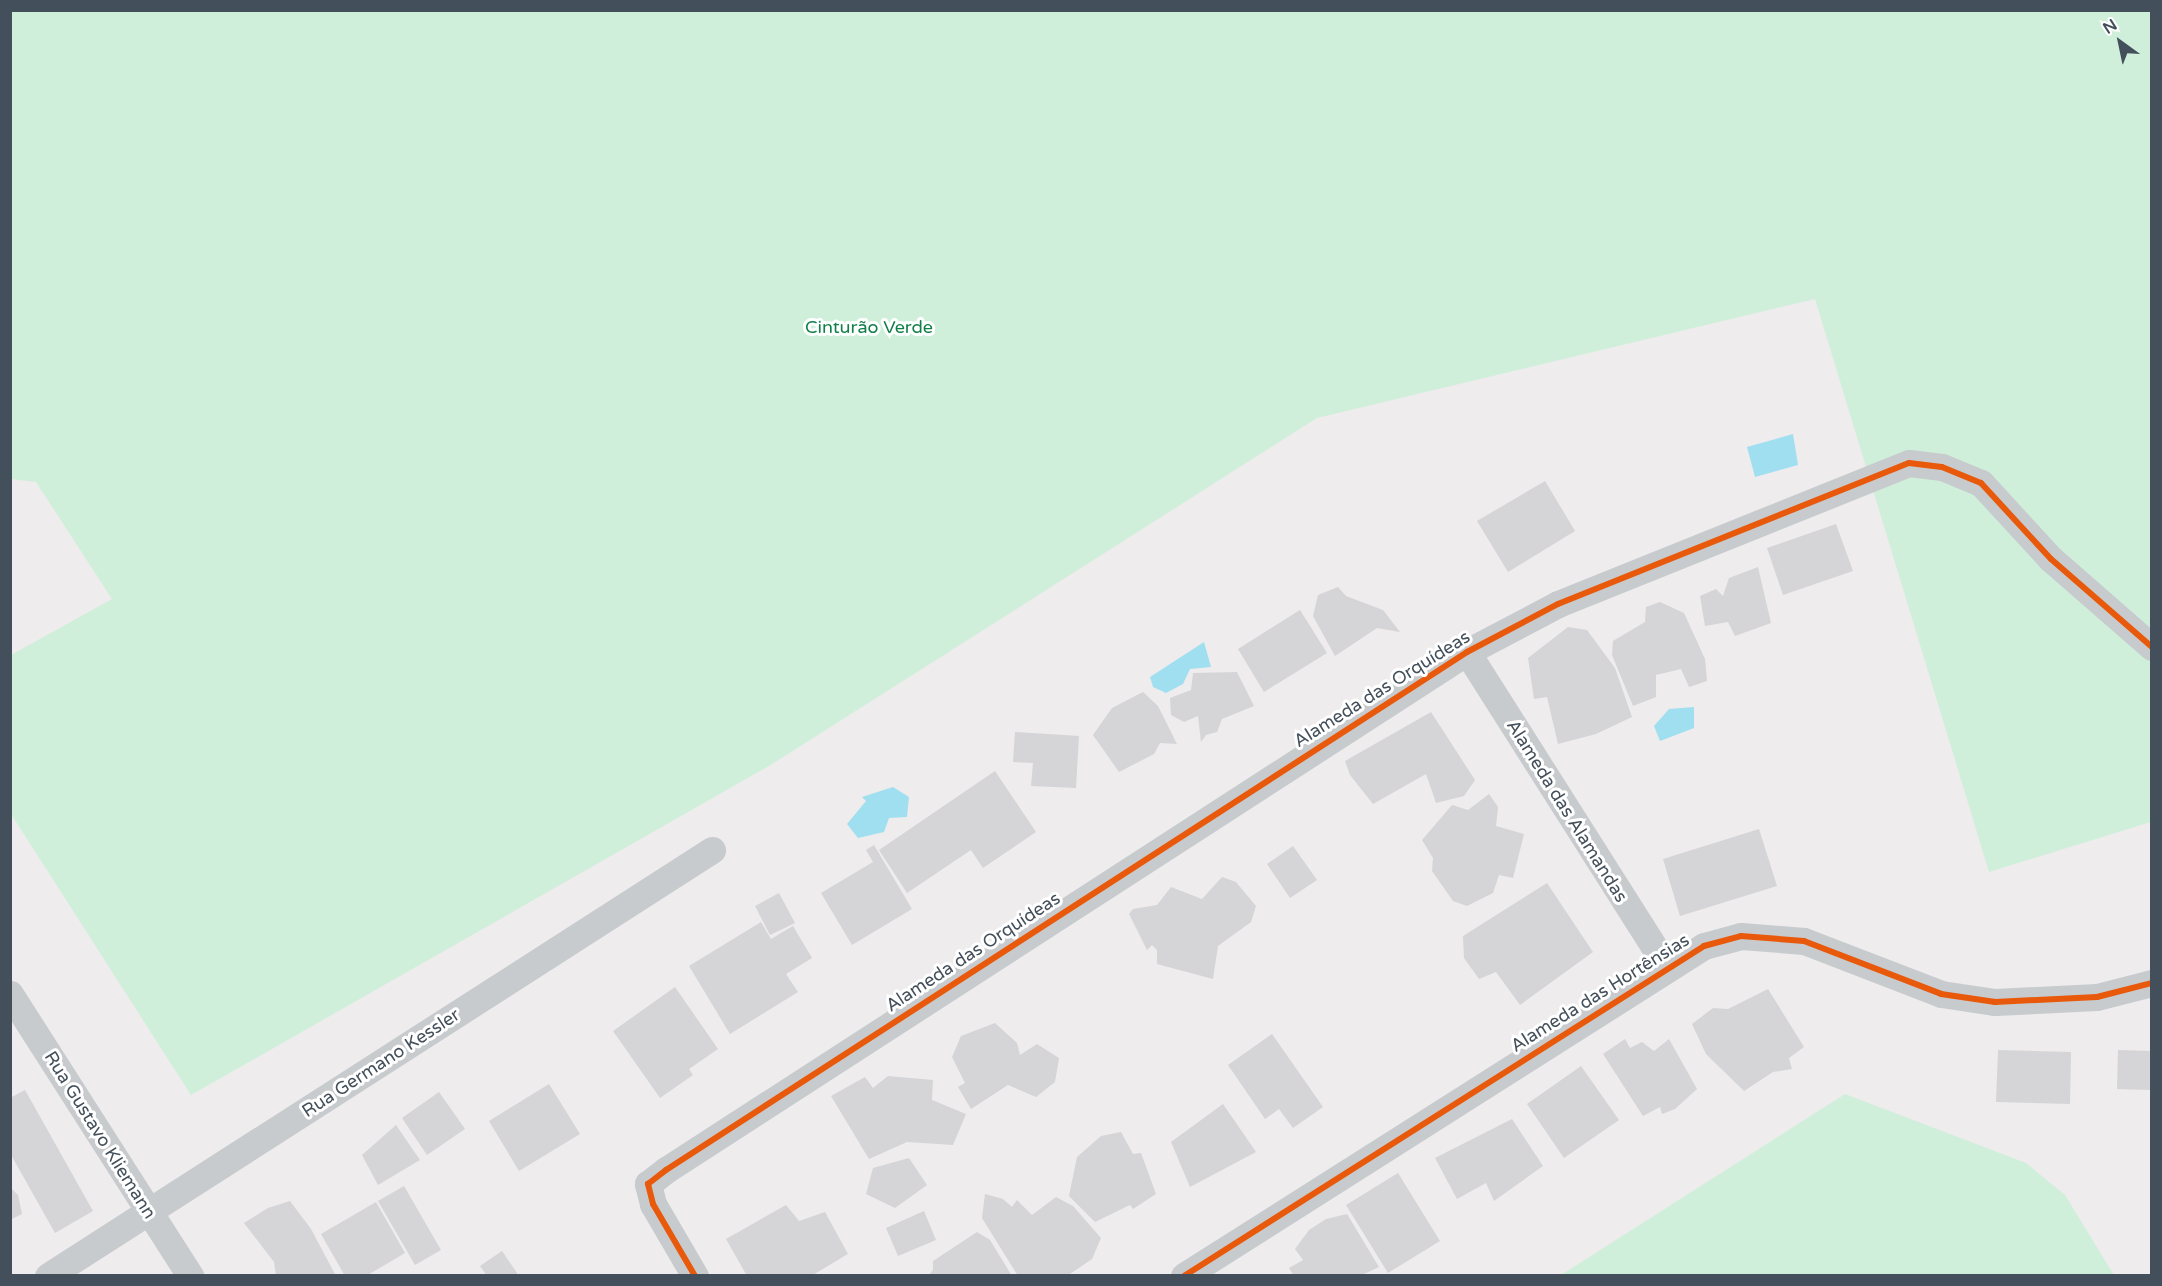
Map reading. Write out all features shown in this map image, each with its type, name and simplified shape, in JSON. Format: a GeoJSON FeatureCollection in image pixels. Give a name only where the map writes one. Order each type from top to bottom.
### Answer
{"type":"FeatureCollection","features":[{"type":"Feature","properties":{"kind":"street","name":"Alameda das Orquídeas"},"geometry":{"type":"LineString","coordinates":[[695,1275],[653,1204],[648,1184],[1158,849],[1467,652],[1558,604],[1909,463],[1942,467],[1981,483],[2050,559],[2151,647]]}},
{"type":"Feature","properties":{"kind":"street","name":"Alameda das Alamandas"},"geometry":{"type":"LineString","coordinates":[[1467,652],[1668,969]]}},
{"type":"Feature","properties":{"kind":"street","name":"Rua Germano Kessler"},"geometry":{"type":"LineString","coordinates":[[48,1275],[712,850]]}},
{"type":"Feature","properties":{"kind":"street","name":"Alameda das Hortênsias"},"geometry":{"type":"LineString","coordinates":[[1185,1275],[1704,946],[1742,936],[1804,942],[1941,994],[1995,1002],[2097,997],[2151,983]]}},
{"type":"Feature","properties":{"kind":"street","name":"Rua Gustavo Kliemann"},"geometry":{"type":"LineString","coordinates":[[10,994],[190,1275]]}},
{"type":"Feature","properties":{"kind":"green space","name":"Cinturão Verde"},"geometry":{"type":"Polygon","coordinates":[[[11,11],[2151,11],[2151,822],[1989,872],[1815,299],[1317,418],[769,766],[191,1095],[11,814],[11,655],[112,599],[36,482],[11,479],[11,11]]]}},
{"type":"Feature","properties":{"kind":"green space"},"geometry":{"type":"Polygon","coordinates":[[[1845,1094],[2026,1163],[2065,1195],[2114,1275],[1561,1275],[1845,1094]]]}},
{"type":"Feature","properties":{"kind":"water"},"geometry":{"type":"Polygon","coordinates":[[[1793,434],[1798,465],[1755,477],[1747,447],[1793,434]]]}},
{"type":"Feature","properties":{"kind":"water"},"geometry":{"type":"Polygon","coordinates":[[[1204,642],[1211,667],[1190,669],[1183,684],[1166,693],[1153,687],[1150,677],[1204,642]]]}},
{"type":"Feature","properties":{"kind":"water"},"geometry":{"type":"Polygon","coordinates":[[[1694,707],[1694,728],[1660,741],[1654,726],[1669,709],[1694,707]]]}},
{"type":"Feature","properties":{"kind":"water"},"geometry":{"type":"Polygon","coordinates":[[[893,787],[909,797],[907,817],[889,818],[884,832],[858,838],[847,824],[866,801],[862,797],[893,787]]]}},
{"type":"Feature","properties":{"kind":"building"},"geometry":{"type":"Polygon","coordinates":[[[1545,481],[1575,531],[1508,572],[1477,521],[1545,481]]]}},
{"type":"Feature","properties":{"kind":"building"},"geometry":{"type":"Polygon","coordinates":[[[1836,524],[1853,571],[1783,595],[1767,548],[1836,524]]]}},
{"type":"Feature","properties":{"kind":"building"},"geometry":{"type":"Polygon","coordinates":[[[1758,567],[1771,623],[1735,636],[1728,622],[1705,626],[1700,596],[1716,589],[1723,596],[1729,578],[1758,567]]]}},
{"type":"Feature","properties":{"kind":"building"},"geometry":{"type":"Polygon","coordinates":[[[1338,587],[1346,596],[1383,610],[1400,632],[1377,628],[1335,656],[1313,616],[1318,595],[1338,587]]]}},
{"type":"Feature","properties":{"kind":"building"},"geometry":{"type":"Polygon","coordinates":[[[1660,602],[1684,613],[1705,659],[1707,681],[1689,687],[1681,669],[1656,675],[1656,697],[1633,706],[1612,655],[1613,641],[1645,622],[1646,607],[1660,602]]]}},
{"type":"Feature","properties":{"kind":"building"},"geometry":{"type":"Polygon","coordinates":[[[1300,610],[1327,653],[1264,692],[1238,649],[1300,610]]]}},
{"type":"Feature","properties":{"kind":"building"},"geometry":{"type":"Polygon","coordinates":[[[1568,627],[1587,630],[1615,668],[1632,717],[1596,734],[1558,744],[1547,697],[1534,699],[1528,658],[1568,627]]]}},
{"type":"Feature","properties":{"kind":"building"},"geometry":{"type":"Polygon","coordinates":[[[1237,672],[1254,706],[1222,719],[1217,732],[1206,735],[1201,742],[1198,716],[1184,722],[1171,715],[1170,698],[1191,690],[1193,673],[1237,672]]]}},
{"type":"Feature","properties":{"kind":"building"},"geometry":{"type":"Polygon","coordinates":[[[1143,692],[1158,706],[1177,744],[1160,743],[1154,754],[1119,772],[1093,735],[1112,708],[1143,692]]]}},
{"type":"Feature","properties":{"kind":"building"},"geometry":{"type":"Polygon","coordinates":[[[1431,712],[1475,780],[1464,796],[1436,803],[1426,774],[1373,804],[1350,775],[1345,761],[1431,712]]]}},
{"type":"Feature","properties":{"kind":"building"},"geometry":{"type":"Polygon","coordinates":[[[1015,732],[1079,736],[1076,788],[1031,786],[1033,763],[1013,762],[1015,732]]]}},
{"type":"Feature","properties":{"kind":"building"},"geometry":{"type":"Polygon","coordinates":[[[995,771],[1036,832],[983,868],[971,850],[907,893],[879,850],[995,771]]]}},
{"type":"Feature","properties":{"kind":"building"},"geometry":{"type":"Polygon","coordinates":[[[1489,794],[1498,807],[1496,826],[1524,834],[1513,878],[1499,875],[1493,893],[1467,906],[1453,901],[1432,871],[1433,858],[1422,840],[1452,805],[1468,810],[1489,794]]]}},
{"type":"Feature","properties":{"kind":"building"},"geometry":{"type":"Polygon","coordinates":[[[1759,829],[1777,886],[1680,916],[1663,859],[1759,829]]]}},
{"type":"Feature","properties":{"kind":"building"},"geometry":{"type":"Polygon","coordinates":[[[874,845],[912,909],[852,945],[821,893],[873,862],[866,850],[874,845]]]}},
{"type":"Feature","properties":{"kind":"building"},"geometry":{"type":"Polygon","coordinates":[[[1293,846],[1317,880],[1290,898],[1267,864],[1293,846]]]}},
{"type":"Feature","properties":{"kind":"building"},"geometry":{"type":"Polygon","coordinates":[[[1222,877],[1236,882],[1256,906],[1251,922],[1218,946],[1213,979],[1157,964],[1157,950],[1152,945],[1147,950],[1129,914],[1133,909],[1157,905],[1171,887],[1202,899],[1222,877]]]}},
{"type":"Feature","properties":{"kind":"building"},"geometry":{"type":"Polygon","coordinates":[[[1547,883],[1593,952],[1520,1005],[1496,972],[1479,979],[1464,958],[1463,936],[1547,883]]]}},
{"type":"Feature","properties":{"kind":"building"},"geometry":{"type":"Polygon","coordinates":[[[779,893],[795,923],[770,935],[755,906],[779,893]]]}},
{"type":"Feature","properties":{"kind":"building"},"geometry":{"type":"Polygon","coordinates":[[[761,922],[771,939],[793,926],[812,958],[786,974],[798,992],[730,1034],[689,966],[761,922]]]}},
{"type":"Feature","properties":{"kind":"building"},"geometry":{"type":"Polygon","coordinates":[[[675,987],[718,1049],[689,1069],[693,1075],[660,1098],[613,1031],[675,987]]]}},
{"type":"Feature","properties":{"kind":"building"},"geometry":{"type":"Polygon","coordinates":[[[1768,989],[1804,1047],[1789,1058],[1792,1069],[1773,1072],[1744,1091],[1706,1054],[1692,1024],[1713,1008],[1728,1009],[1768,989]]]}},
{"type":"Feature","properties":{"kind":"building"},"geometry":{"type":"Polygon","coordinates":[[[995,1023],[1017,1043],[1020,1055],[1037,1044],[1059,1058],[1055,1082],[1036,1097],[1008,1085],[971,1109],[958,1087],[965,1083],[952,1057],[961,1036],[995,1023]]]}},
{"type":"Feature","properties":{"kind":"building"},"geometry":{"type":"Polygon","coordinates":[[[1272,1034],[1323,1107],[1293,1128],[1279,1109],[1265,1119],[1228,1065],[1272,1034]]]}},
{"type":"Feature","properties":{"kind":"building"},"geometry":{"type":"Polygon","coordinates":[[[1625,1039],[1630,1048],[1642,1042],[1654,1051],[1669,1039],[1697,1089],[1675,1109],[1662,1114],[1660,1107],[1643,1116],[1603,1054],[1625,1039]]]}},
{"type":"Feature","properties":{"kind":"building"},"geometry":{"type":"Polygon","coordinates":[[[1998,1050],[2071,1052],[2070,1104],[1996,1102],[1998,1050]]]}},
{"type":"Feature","properties":{"kind":"building"},"geometry":{"type":"Polygon","coordinates":[[[2118,1050],[2152,1051],[2152,1090],[2117,1089],[2118,1050]]]}},
{"type":"Feature","properties":{"kind":"building"},"geometry":{"type":"Polygon","coordinates":[[[1581,1066],[1619,1120],[1564,1158],[1527,1104],[1581,1066]]]}},
{"type":"Feature","properties":{"kind":"building"},"geometry":{"type":"Polygon","coordinates":[[[888,1076],[933,1080],[932,1100],[966,1114],[953,1145],[907,1142],[869,1159],[831,1096],[865,1077],[873,1088],[888,1076]]]}},
{"type":"Feature","properties":{"kind":"building"},"geometry":{"type":"Polygon","coordinates":[[[549,1084],[580,1134],[519,1171],[489,1121],[549,1084]]]}},
{"type":"Feature","properties":{"kind":"building"},"geometry":{"type":"Polygon","coordinates":[[[25,1090],[93,1211],[55,1233],[10,1153],[10,1098],[25,1090]]]}},
{"type":"Feature","properties":{"kind":"building"},"geometry":{"type":"Polygon","coordinates":[[[439,1092],[465,1129],[427,1155],[402,1118],[439,1092]]]}},
{"type":"Feature","properties":{"kind":"building"},"geometry":{"type":"Polygon","coordinates":[[[1223,1104],[1256,1152],[1190,1187],[1171,1142],[1223,1104]]]}},
{"type":"Feature","properties":{"kind":"building"},"geometry":{"type":"Polygon","coordinates":[[[1512,1119],[1543,1166],[1494,1201],[1486,1183],[1457,1199],[1435,1158],[1512,1119]]]}},
{"type":"Feature","properties":{"kind":"building"},"geometry":{"type":"Polygon","coordinates":[[[396,1125],[420,1160],[378,1185],[362,1155],[396,1125]]]}},
{"type":"Feature","properties":{"kind":"building"},"geometry":{"type":"Polygon","coordinates":[[[1121,1132],[1133,1154],[1141,1153],[1156,1194],[1133,1209],[1130,1205],[1095,1222],[1069,1196],[1077,1157],[1101,1136],[1121,1132]]]}},
{"type":"Feature","properties":{"kind":"building"},"geometry":{"type":"Polygon","coordinates":[[[909,1158],[927,1185],[895,1208],[866,1194],[873,1168],[909,1158]]]}},
{"type":"Feature","properties":{"kind":"building"},"geometry":{"type":"Polygon","coordinates":[[[1398,1173],[1440,1241],[1388,1273],[1346,1205],[1398,1173]]]}},
{"type":"Feature","properties":{"kind":"building"},"geometry":{"type":"Polygon","coordinates":[[[404,1186],[441,1250],[415,1265],[378,1201],[404,1186]]]}},
{"type":"Feature","properties":{"kind":"building"},"geometry":{"type":"Polygon","coordinates":[[[10,1187],[18,1195],[22,1214],[10,1220],[10,1187]]]}},
{"type":"Feature","properties":{"kind":"building"},"geometry":{"type":"Polygon","coordinates":[[[985,1194],[1003,1199],[1012,1207],[1017,1200],[1032,1215],[1056,1197],[1073,1206],[1101,1238],[1092,1259],[1067,1276],[1018,1276],[982,1218],[985,1194]]]}},
{"type":"Feature","properties":{"kind":"building"},"geometry":{"type":"Polygon","coordinates":[[[290,1201],[311,1229],[336,1276],[276,1276],[274,1262],[244,1223],[268,1208],[290,1201]]]}},
{"type":"Feature","properties":{"kind":"building"},"geometry":{"type":"Polygon","coordinates":[[[376,1202],[405,1253],[366,1276],[345,1276],[321,1234],[376,1202]]]}},
{"type":"Feature","properties":{"kind":"building"},"geometry":{"type":"Polygon","coordinates":[[[786,1205],[799,1221],[825,1212],[848,1254],[811,1276],[747,1276],[726,1239],[786,1205]]]}},
{"type":"Feature","properties":{"kind":"building"},"geometry":{"type":"Polygon","coordinates":[[[924,1211],[936,1240],[898,1256],[886,1228],[924,1211]]]}},
{"type":"Feature","properties":{"kind":"building"},"geometry":{"type":"Polygon","coordinates":[[[1347,1214],[1379,1267],[1364,1274],[1366,1276],[1294,1276],[1289,1268],[1303,1260],[1295,1249],[1309,1230],[1326,1219],[1347,1214]]]}},
{"type":"Feature","properties":{"kind":"building"},"geometry":{"type":"Polygon","coordinates":[[[977,1232],[990,1240],[1012,1276],[928,1276],[933,1270],[933,1261],[977,1232]]]}},
{"type":"Feature","properties":{"kind":"building"},"geometry":{"type":"Polygon","coordinates":[[[502,1251],[519,1276],[487,1276],[480,1266],[502,1251]]]}},
{"type":"Feature","properties":{"kind":"cycle path"},"geometry":{"type":"LineString","coordinates":[[695,1276],[653,1204],[648,1184],[666,1170],[1467,652],[1558,604],[1909,463],[1942,467],[1981,483],[2051,559],[2152,647]]}},
{"type":"Feature","properties":{"kind":"cycle path"},"geometry":{"type":"LineString","coordinates":[[1184,1276],[1704,946],[1741,936],[1804,941],[1941,994],[1995,1002],[2097,997],[2152,983]]}}]}
